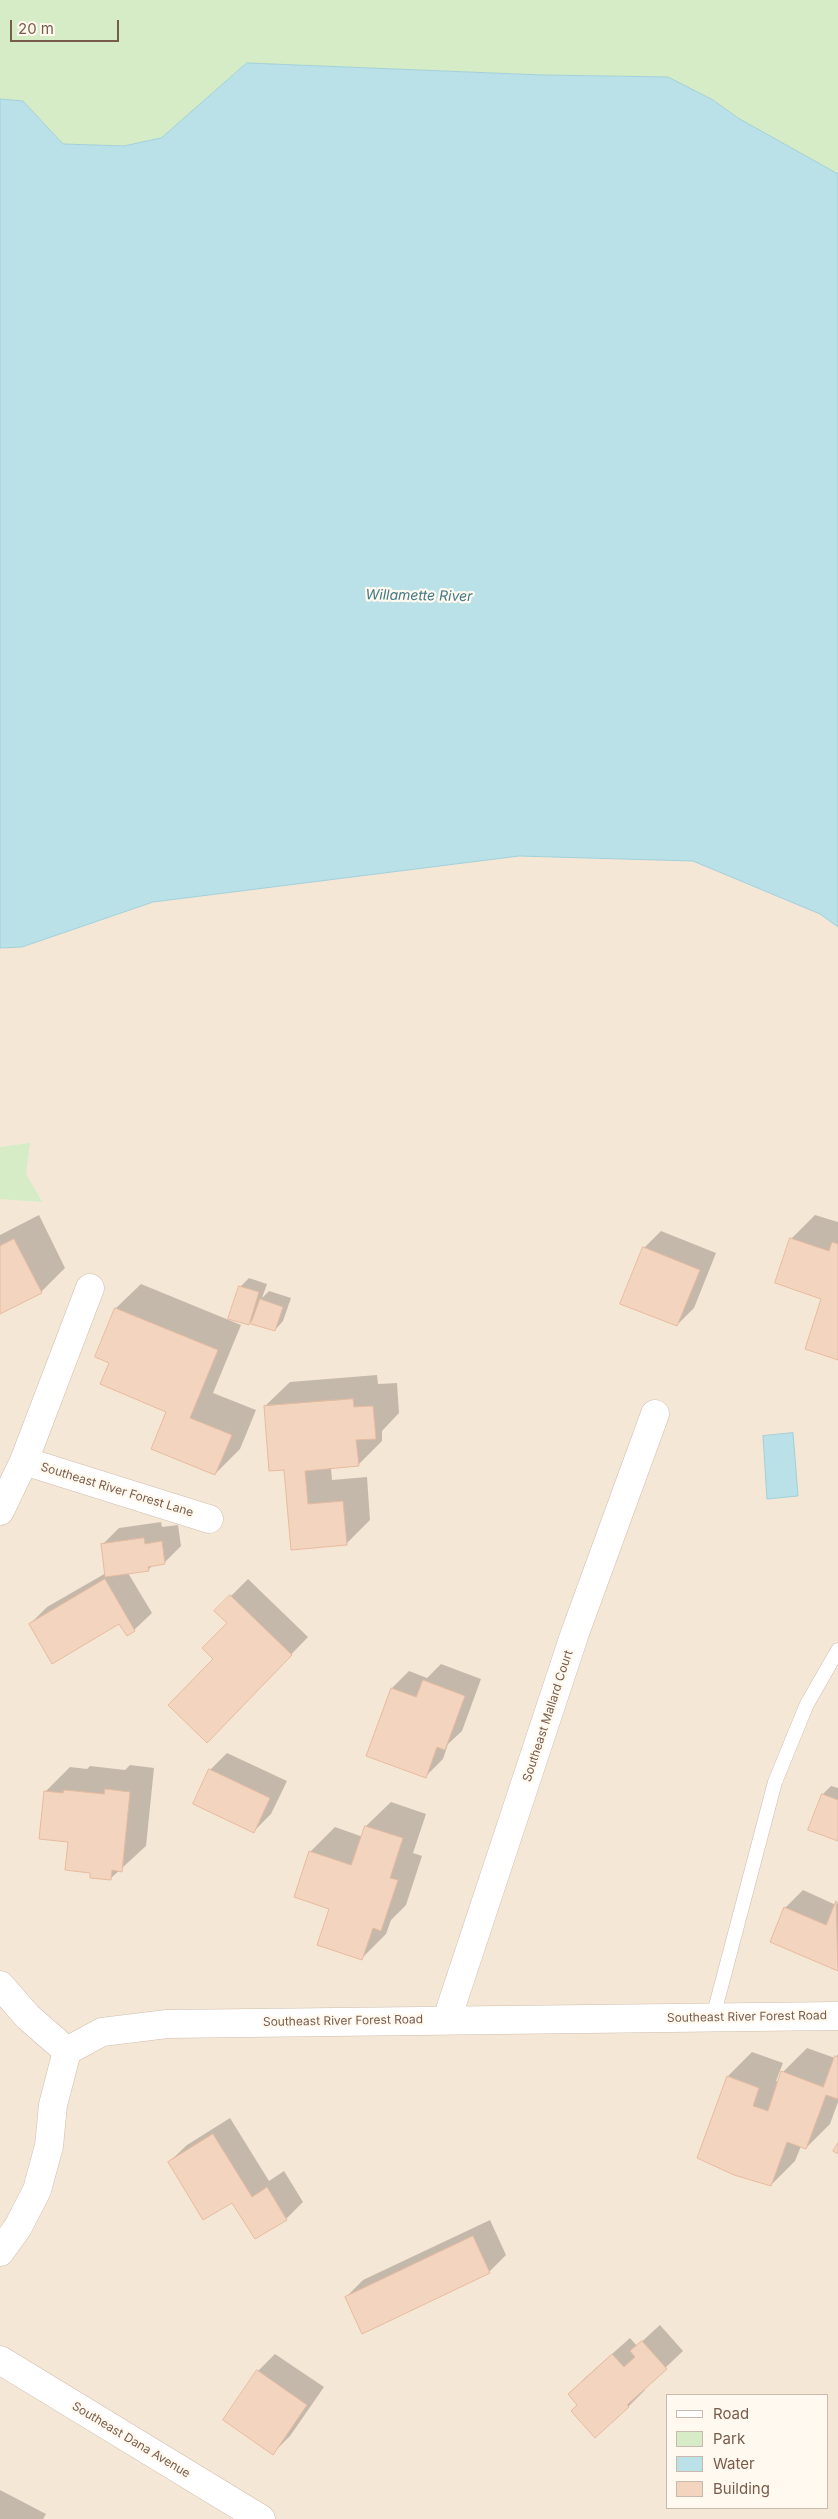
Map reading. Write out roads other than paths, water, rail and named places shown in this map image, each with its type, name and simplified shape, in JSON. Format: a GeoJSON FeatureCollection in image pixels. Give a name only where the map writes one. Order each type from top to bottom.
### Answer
{"type":"FeatureCollection","features":[{"type":"Feature","properties":{"kind":"street","name":"Southeast River Forest Lane"},"geometry":{"type":"LineString","coordinates":[[0,1511],[24,1461],[90,1288]]}},
{"type":"Feature","properties":{"kind":"street","name":"Southeast Mallard Court"},"geometry":{"type":"LineString","coordinates":[[447,2019],[575,1633],[656,1414]]}},
{"type":"Feature","properties":{"kind":"street","name":"Southeast River Forest Lane"},"geometry":{"type":"LineString","coordinates":[[24,1461],[210,1519]]}},
{"type":"Feature","properties":{"kind":"street"},"geometry":{"type":"LineString","coordinates":[[0,1985],[28,2017],[68,2051],[54,2105],[49,2146],[37,2190],[18,2227],[0,2252]]}},
{"type":"Feature","properties":{"kind":"street","name":"Southeast River Forest Road"},"geometry":{"type":"LineString","coordinates":[[68,2051],[102,2032],[168,2024],[447,2019],[838,2016]]}},
{"type":"Feature","properties":{"kind":"street","name":"Southeast Dana Avenue"},"geometry":{"type":"LineString","coordinates":[[0,2360],[261,2519]]}},
{"type":"Feature","properties":{"kind":"lane"},"geometry":{"type":"LineString","coordinates":[[713,2017],[775,1782],[807,1704],[838,1650]]}},
{"type":"Feature","properties":{"kind":"water","name":"Willamette River"},"geometry":{"type":"Polygon","coordinates":[[[247,63],[542,75],[668,77],[713,100],[738,118],[838,174],[838,927],[820,914],[693,861],[519,856],[153,902],[22,947],[0,948],[0,99],[23,101],[63,144],[124,146],[161,138],[247,63]]]}},
{"type":"Feature","properties":{"kind":"water"},"geometry":{"type":"Polygon","coordinates":[[[793,1433],[798,1496],[767,1499],[763,1436],[793,1433]]]}}]}
